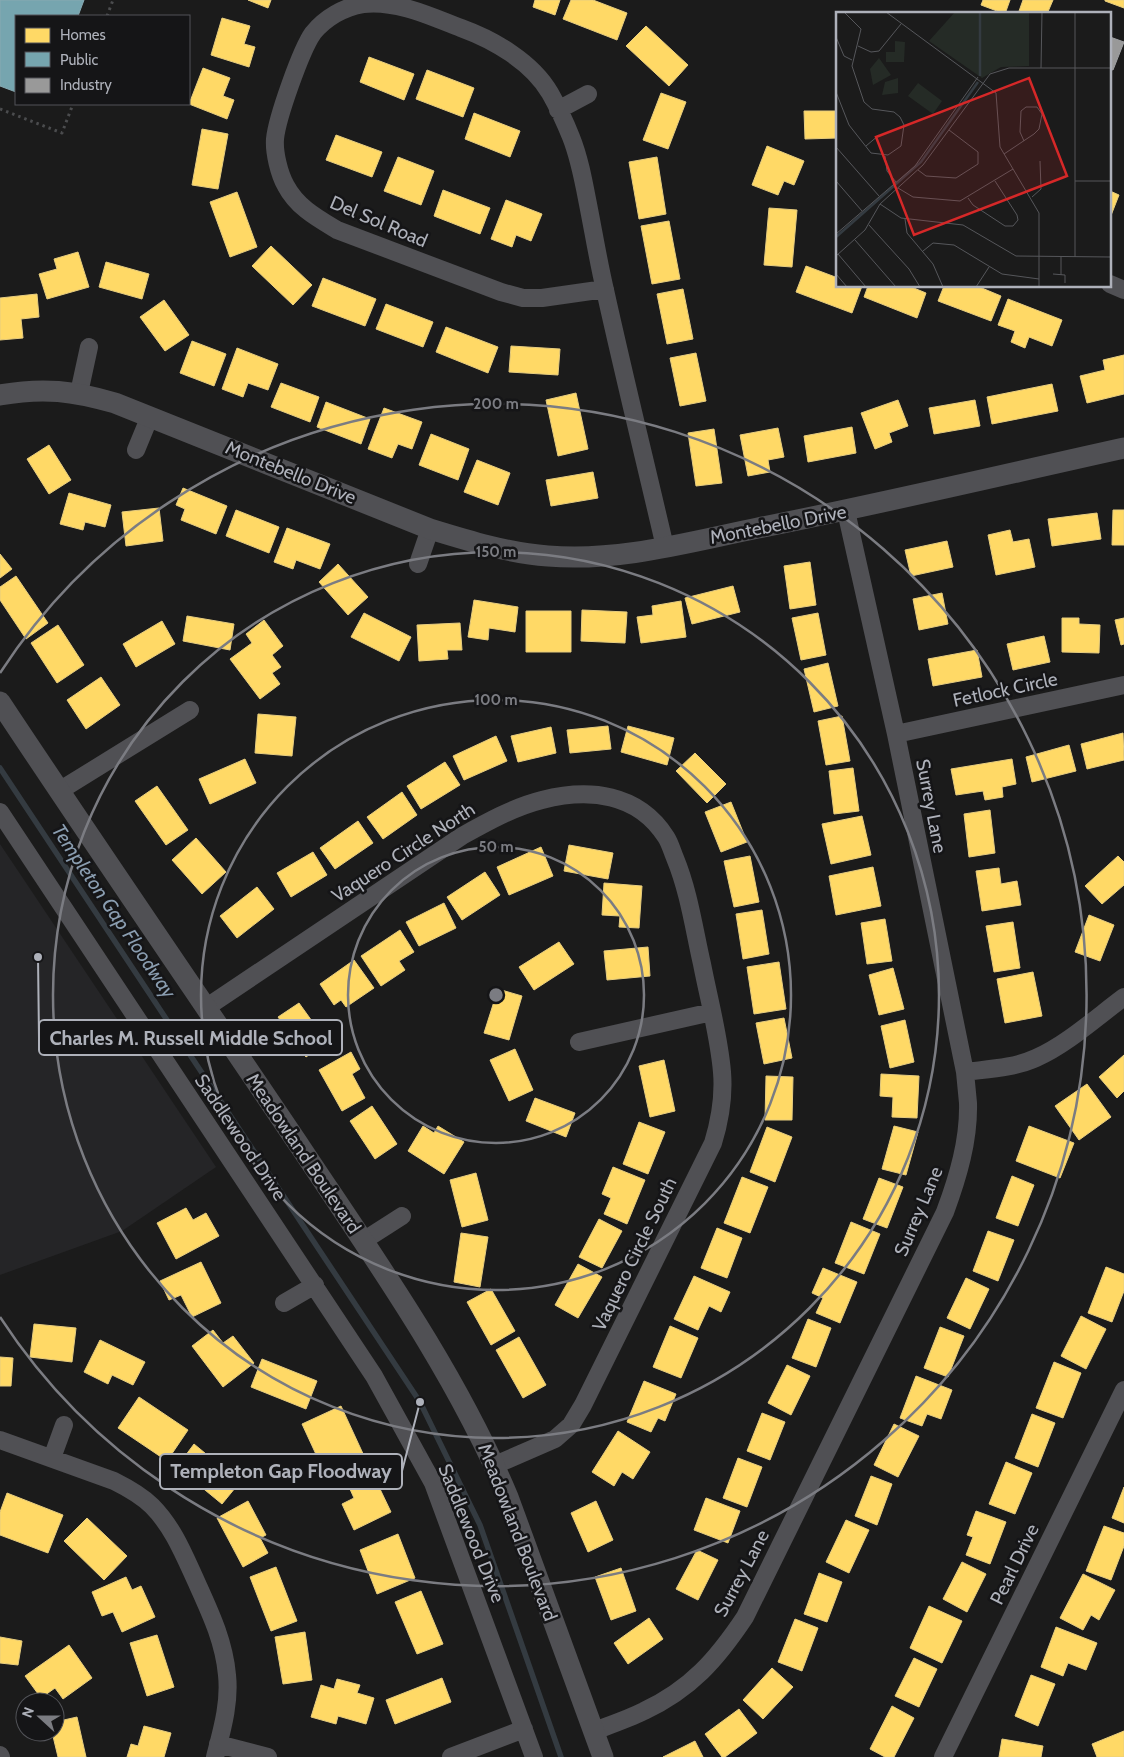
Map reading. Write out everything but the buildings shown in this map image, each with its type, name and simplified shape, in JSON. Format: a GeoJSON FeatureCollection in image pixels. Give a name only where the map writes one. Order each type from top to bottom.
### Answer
{"type":"FeatureCollection","features":[{"type":"Feature","properties":{"kind":"street","name":"Del Sol Road"},"geometry":{"type":"LineString","coordinates":[[605,289],[542,298],[523,298],[501,292],[337,230],[314,217],[297,202],[285,184],[278,163],[274,140],[279,117],[300,59],[313,34],[343,4],[387,3],[405,6],[479,34],[512,54],[532,71],[549,91],[571,137],[580,163],[605,289],[665,547]]}},
{"type":"Feature","properties":{"kind":"street"},"geometry":{"type":"LineString","coordinates":[[558,110],[588,94]]}},
{"type":"Feature","properties":{"kind":"street"},"geometry":{"type":"LineString","coordinates":[[1112,285],[1124,290]]}},
{"type":"Feature","properties":{"kind":"street"},"geometry":{"type":"LineString","coordinates":[[79,393],[89,347]]}},
{"type":"Feature","properties":{"kind":"street","name":"Montebello Drive"},"geometry":{"type":"LineString","coordinates":[[0,395],[20,391],[47,390],[79,393],[115,403],[430,529],[469,541],[548,556],[604,556],[665,547],[846,511],[1124,448]]}},
{"type":"Feature","properties":{"kind":"street"},"geometry":{"type":"LineString","coordinates":[[136,450],[150,416]]}},
{"type":"Feature","properties":{"kind":"street","name":"Surrey Lane"},"geometry":{"type":"LineString","coordinates":[[594,1731],[643,1712],[669,1698],[692,1681],[725,1647],[745,1617],[945,1212],[962,1160],[968,1104],[964,1072],[896,734],[846,511]]}},
{"type":"Feature","properties":{"kind":"street"},"geometry":{"type":"LineString","coordinates":[[418,564],[430,529]]}},
{"type":"Feature","properties":{"kind":"street","name":"Fetlock Circle"},"geometry":{"type":"LineString","coordinates":[[896,734],[1124,685]]}},
{"type":"Feature","properties":{"kind":"street","name":"Meadowland Boulevard"},"geometry":{"type":"LineString","coordinates":[[0,702],[363,1241],[458,1392],[495,1465],[508,1497],[603,1757]]}},
{"type":"Feature","properties":{"kind":"street"},"geometry":{"type":"LineString","coordinates":[[59,791],[190,710]]}},
{"type":"Feature","properties":{"kind":"street","name":"Vaquero Circle North"},"geometry":{"type":"LineString","coordinates":[[207,1007],[462,836],[486,823],[542,800],[594,794],[616,799],[638,808],[655,822],[667,838],[682,875],[704,975]]}},
{"type":"Feature","properties":{"kind":"street","name":"Saddlewood Drive"},"geometry":{"type":"LineString","coordinates":[[0,812],[374,1376],[433,1483],[534,1757]]}},
{"type":"Feature","properties":{"kind":"street","name":"Vaquero Circle South"},"geometry":{"type":"LineString","coordinates":[[495,1465],[555,1439],[571,1425],[584,1405],[713,1143],[722,1097],[722,1072],[704,975]]}},
{"type":"Feature","properties":{"kind":"street"},"geometry":{"type":"LineString","coordinates":[[964,1072],[1010,1066],[1035,1059],[1054,1048],[1124,997]]}},
{"type":"Feature","properties":{"kind":"street"},"geometry":{"type":"LineString","coordinates":[[579,1042],[712,1012]]}},
{"type":"Feature","properties":{"kind":"street","name":"Meadowland Boulevard"},"geometry":{"type":"LineString","coordinates":[[363,1241],[402,1216]]}},
{"type":"Feature","properties":{"kind":"street"},"geometry":{"type":"LineString","coordinates":[[284,1303],[315,1285]]}},
{"type":"Feature","properties":{"kind":"street","name":"Pearl Drive"},"geometry":{"type":"LineString","coordinates":[[943,1757],[1124,1390]]}},
{"type":"Feature","properties":{"kind":"street"},"geometry":{"type":"LineString","coordinates":[[52,1458],[64,1425]]}},
{"type":"Feature","properties":{"kind":"street"},"geometry":{"type":"LineString","coordinates":[[0,1440],[114,1481],[131,1489],[151,1506],[166,1523],[180,1546],[216,1624],[224,1648],[228,1676],[227,1704],[217,1751],[268,1757]]}},
{"type":"Feature","properties":{"kind":"street"},"geometry":{"type":"LineString","coordinates":[[451,1757],[524,1729]]}},
{"type":"Feature","properties":{"kind":"path"},"geometry":{"type":"LineString","coordinates":[[106,15],[113,0]]}},
{"type":"Feature","properties":{"kind":"path"},"geometry":{"type":"LineString","coordinates":[[0,109],[62,133],[73,105]]}},
{"type":"Feature","properties":{"kind":"path"},"geometry":{"type":"LineString","coordinates":[[179,1052],[192,1044]]}},
{"type":"Feature","properties":{"kind":"shaded area"},"geometry":{"type":"Polygon","coordinates":[[[0,844],[216,1167],[122,1231],[0,1275],[0,844]]]}},
{"type":"Feature","properties":{"kind":"waterway","name":"Templeton Gap Floodway"},"geometry":{"type":"LineString","coordinates":[[0,768],[420,1402],[480,1525],[561,1757]]}},
{"type":"Feature","properties":{"kind":"place","name":"Charles M. Russell Middle School"},"geometry":{"type":"Point","coordinates":[38,957]}},
{"type":"Feature","properties":{"kind":"place","name":"Templeton Gap Floodway"},"geometry":{"type":"Point","coordinates":[420,1402]}}]}
